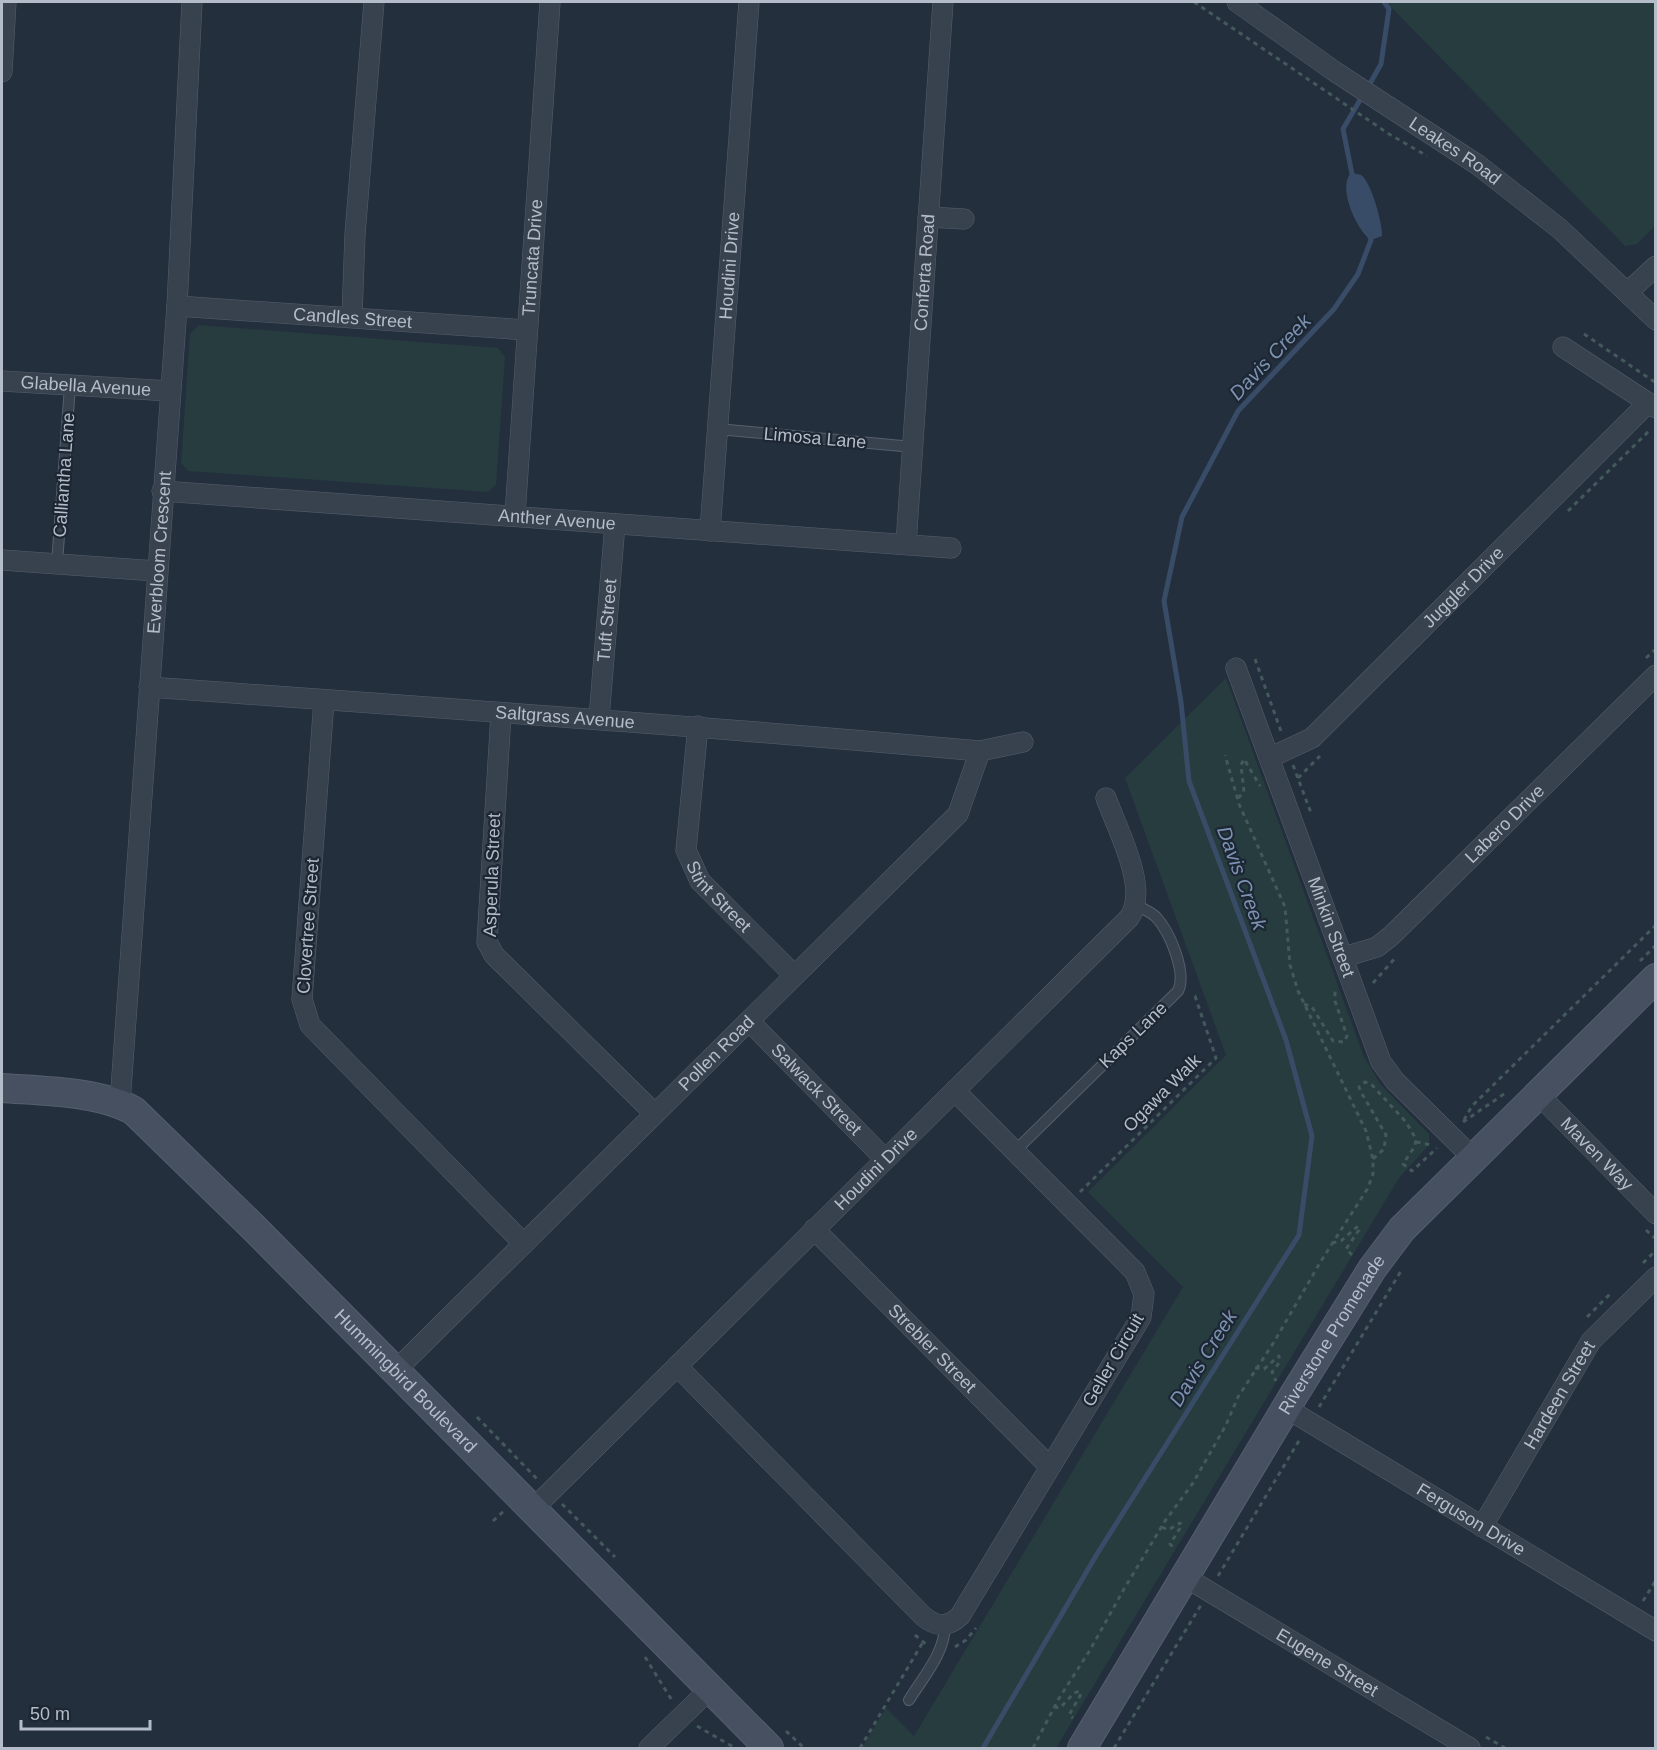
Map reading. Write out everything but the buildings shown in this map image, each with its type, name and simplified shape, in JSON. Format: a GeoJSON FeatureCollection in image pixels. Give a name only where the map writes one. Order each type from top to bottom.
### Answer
{"type":"FeatureCollection","features":[{"type":"Feature","properties":{"kind":"street"},"geometry":{"type":"LineString","coordinates":[[2,72],[6,2]]}},
{"type":"Feature","properties":{"kind":"street","name":"Everbloom Crescent"},"geometry":{"type":"LineString","coordinates":[[120,1103],[156,571],[177,306],[192,2]]}},
{"type":"Feature","properties":{"kind":"street"},"geometry":{"type":"LineString","coordinates":[[352,317],[355,234],[374,2]]}},
{"type":"Feature","properties":{"kind":"street","name":"Truncata Drive"},"geometry":{"type":"LineString","coordinates":[[515,515],[550,2]]}},
{"type":"Feature","properties":{"kind":"street","name":"Houdini Drive"},"geometry":{"type":"LineString","coordinates":[[710,531],[749,2]]}},
{"type":"Feature","properties":{"kind":"street","name":"Conferta Road"},"geometry":{"type":"LineString","coordinates":[[906,544],[943,2]]}},
{"type":"Feature","properties":{"kind":"street","name":"Leakes Road"},"geometry":{"type":"LineString","coordinates":[[1237,2],[1334,70],[1478,165],[1551,222],[1656,320]]}},
{"type":"Feature","properties":{"kind":"street"},"geometry":{"type":"LineString","coordinates":[[928,216],[964,219]]}},
{"type":"Feature","properties":{"kind":"street"},"geometry":{"type":"LineString","coordinates":[[1628,292],[1656,266]]}},
{"type":"Feature","properties":{"kind":"street","name":"Candles Street"},"geometry":{"type":"LineString","coordinates":[[177,306],[527,330]]}},
{"type":"Feature","properties":{"kind":"street"},"geometry":{"type":"LineString","coordinates":[[1563,347],[1652,406]]}},
{"type":"Feature","properties":{"kind":"street","name":"Glabella Avenue"},"geometry":{"type":"LineString","coordinates":[[2,381],[170,391]]}},
{"type":"Feature","properties":{"kind":"street","name":"Juggler Drive"},"geometry":{"type":"LineString","coordinates":[[1269,758],[1312,738],[1652,406]]}},
{"type":"Feature","properties":{"kind":"street","name":"Anther Avenue"},"geometry":{"type":"LineString","coordinates":[[162,491],[951,548]]}},
{"type":"Feature","properties":{"kind":"street","name":"Tuft Street"},"geometry":{"type":"LineString","coordinates":[[599,718],[615,524]]}},
{"type":"Feature","properties":{"kind":"street"},"geometry":{"type":"LineString","coordinates":[[2,560],[156,571]]}},
{"type":"Feature","properties":{"kind":"street","name":"Minkin Street"},"geometry":{"type":"LineString","coordinates":[[1236,668],[1344,957],[1363,982],[1381,1062],[1395,1081],[1473,1158]]}},
{"type":"Feature","properties":{"kind":"street","name":"Labero Drive"},"geometry":{"type":"LineString","coordinates":[[1344,957],[1377,947],[1391,936],[1656,675]]}},
{"type":"Feature","properties":{"kind":"street","name":"Saltgrass Avenue"},"geometry":{"type":"LineString","coordinates":[[149,687],[501,714],[599,718],[980,751]]}},
{"type":"Feature","properties":{"kind":"street","name":"Clovertree Street"},"geometry":{"type":"LineString","coordinates":[[324,700],[302,999],[305,1014],[310,1025],[524,1244]]}},
{"type":"Feature","properties":{"kind":"street","name":"Asperula Street"},"geometry":{"type":"LineString","coordinates":[[501,714],[487,942],[494,955],[654,1113]]}},
{"type":"Feature","properties":{"kind":"street","name":"Stint Street"},"geometry":{"type":"LineString","coordinates":[[698,726],[686,850],[690,865],[700,881],[794,975]]}},
{"type":"Feature","properties":{"kind":"street"},"geometry":{"type":"LineString","coordinates":[[980,751],[1023,742]]}},
{"type":"Feature","properties":{"kind":"street","name":"Pollen Road"},"geometry":{"type":"LineString","coordinates":[[395,1371],[958,814],[980,751]]}},
{"type":"Feature","properties":{"kind":"street"},"geometry":{"type":"LineString","coordinates":[[1106,798],[1136,879],[1136,905]]}},
{"type":"Feature","properties":{"kind":"street","name":"Houdini Drive"},"geometry":{"type":"LineString","coordinates":[[522,1514],[677,1366],[955,1091],[1129,918],[1136,905]]}},
{"type":"Feature","properties":{"kind":"street","name":"Riverstone Promenade"},"geometry":{"type":"LineString","coordinates":[[1084,1748],[1291,1400],[1372,1269],[1402,1229],[1538,1094],[1647,970]]}},
{"type":"Feature","properties":{"kind":"street","name":"Salwack Street"},"geometry":{"type":"LineString","coordinates":[[749,1020],[885,1159]]}},
{"type":"Feature","properties":{"kind":"street","name":"Hummingbird Boulevard"},"geometry":{"type":"LineString","coordinates":[[2,1088],[49,1091],[120,1103],[143,1119],[395,1371],[522,1514],[710,1689],[770,1749]]}},
{"type":"Feature","properties":{"kind":"street","name":"Geller Circuit"},"geometry":{"type":"LineString","coordinates":[[939,1624],[955,1621],[964,1612],[1049,1466],[1141,1317],[1144,1307],[1141,1283],[1135,1272],[955,1091]]}},
{"type":"Feature","properties":{"kind":"street","name":"Maven Way"},"geometry":{"type":"LineString","coordinates":[[1538,1094],[1656,1214]]}},
{"type":"Feature","properties":{"kind":"street","name":"Strebler Street"},"geometry":{"type":"LineString","coordinates":[[814,1229],[1049,1466]]}},
{"type":"Feature","properties":{"kind":"street","name":"Hardeen Street"},"geometry":{"type":"LineString","coordinates":[[1482,1527],[1591,1341],[1656,1277]]}},
{"type":"Feature","properties":{"kind":"street"},"geometry":{"type":"LineString","coordinates":[[677,1366],[939,1624]]}},
{"type":"Feature","properties":{"kind":"street","name":"Ferguson Drive"},"geometry":{"type":"LineString","coordinates":[[1291,1400],[1305,1431],[1482,1527],[1655,1628]]}},
{"type":"Feature","properties":{"kind":"street","name":"Eugene Street"},"geometry":{"type":"LineString","coordinates":[[1185,1577],[1470,1749]]}},
{"type":"Feature","properties":{"kind":"street"},"geometry":{"type":"LineString","coordinates":[[649,1749],[710,1689]]}},
{"type":"Feature","properties":{"kind":"lane","name":"Calliantha Lane"},"geometry":{"type":"LineString","coordinates":[[57,563],[70,386]]}},
{"type":"Feature","properties":{"kind":"lane","name":"Limosa Lane"},"geometry":{"type":"LineString","coordinates":[[717,429],[913,447]]}},
{"type":"Feature","properties":{"kind":"lane","name":"Kaps Lane"},"geometry":{"type":"LineString","coordinates":[[1014,1152],[1178,991],[1182,982],[1181,968],[1162,924],[1154,915],[1136,905]]}},
{"type":"Feature","properties":{"kind":"lane"},"geometry":{"type":"LineString","coordinates":[[909,1700],[940,1650],[945,1636],[939,1624]]}},
{"type":"Feature","properties":{"kind":"path"},"geometry":{"type":"LineString","coordinates":[[1194,2],[1389,134],[1428,156]]}},
{"type":"Feature","properties":{"kind":"path"},"geometry":{"type":"LineString","coordinates":[[1584,334],[1656,383]]}},
{"type":"Feature","properties":{"kind":"path"},"geometry":{"type":"LineString","coordinates":[[1255,659],[1313,820]]}},
{"type":"Feature","properties":{"kind":"path"},"geometry":{"type":"LineString","coordinates":[[1281,731],[1289,729]]}},
{"type":"Feature","properties":{"kind":"path"},"geometry":{"type":"LineString","coordinates":[[1033,1749],[1058,1700],[1090,1650],[1165,1521],[1193,1483],[1255,1368],[1274,1342],[1332,1243],[1368,1188],[1373,1174],[1373,1159],[1366,1131],[1304,1004],[1290,965],[1285,907],[1239,804],[1225,755]]}},
{"type":"Feature","properties":{"kind":"path"},"geometry":{"type":"LineString","coordinates":[[1464,1122],[1472,1107],[1656,925]]}},
{"type":"Feature","properties":{"kind":"path"},"geometry":{"type":"LineString","coordinates":[[1647,970],[1656,945]]}},
{"type":"Feature","properties":{"kind":"path"},"geometry":{"type":"LineString","coordinates":[[1304,1004],[1312,1007],[1333,1041],[1344,1042],[1347,1036],[1334,995],[1335,990],[1363,982],[1397,956]]}},
{"type":"Feature","properties":{"kind":"path"},"geometry":{"type":"LineString","coordinates":[[1363,982],[1376,991]]}},
{"type":"Feature","properties":{"kind":"path","name":"Ogawa Walk"},"geometry":{"type":"LineString","coordinates":[[1068,1205],[1216,1058],[1195,996],[1178,991]]}},
{"type":"Feature","properties":{"kind":"path"},"geometry":{"type":"LineString","coordinates":[[1373,1159],[1384,1149],[1386,1135],[1359,1087],[1365,1082],[1371,1084],[1407,1122],[1416,1142],[1413,1153],[1403,1164],[1412,1171],[1440,1146],[1416,1142]]}},
{"type":"Feature","properties":{"kind":"path"},"geometry":{"type":"LineString","coordinates":[[1464,1122],[1507,1092]]}},
{"type":"Feature","properties":{"kind":"path"},"geometry":{"type":"LineString","coordinates":[[1455,1114],[1464,1122]]}},
{"type":"Feature","properties":{"kind":"path"},"geometry":{"type":"LineString","coordinates":[[1332,1243],[1341,1241],[1358,1226],[1346,1249],[1372,1269]]}},
{"type":"Feature","properties":{"kind":"path"},"geometry":{"type":"LineString","coordinates":[[1305,1431],[1406,1262]]}},
{"type":"Feature","properties":{"kind":"path"},"geometry":{"type":"LineString","coordinates":[[1255,1368],[1264,1369],[1279,1356],[1279,1363],[1272,1372],[1274,1379],[1291,1400]]}},
{"type":"Feature","properties":{"kind":"path"},"geometry":{"type":"LineString","coordinates":[[563,1505],[571,1497]]}},
{"type":"Feature","properties":{"kind":"path"},"geometry":{"type":"LineString","coordinates":[[496,1504],[522,1514]]}},
{"type":"Feature","properties":{"kind":"path"},"geometry":{"type":"LineString","coordinates":[[1643,1601],[1656,1580]]}},
{"type":"Feature","properties":{"kind":"path"},"geometry":{"type":"LineString","coordinates":[[860,1749],[923,1643],[939,1624]]}},
{"type":"Feature","properties":{"kind":"path"},"geometry":{"type":"LineString","coordinates":[[915,1635],[923,1643]]}},
{"type":"Feature","properties":{"kind":"path"},"geometry":{"type":"LineString","coordinates":[[642,1652],[672,1701]]}},
{"type":"Feature","properties":{"kind":"path"},"geometry":{"type":"LineString","coordinates":[[697,1726],[735,1749]]}},
{"type":"Feature","properties":{"kind":"path"},"geometry":{"type":"LineString","coordinates":[[1116,1744],[1123,1749]]}},
{"type":"Feature","properties":{"kind":"green space"},"geometry":{"type":"Polygon","coordinates":[[[1386,2],[1655,2],[1655,226],[1637,244],[1625,246],[1386,2]]]}},
{"type":"Feature","properties":{"kind":"green space"},"geometry":{"type":"Polygon","coordinates":[[[199,325],[498,348],[505,357],[496,485],[488,492],[188,471],[181,463],[190,334],[199,325]]]}},
{"type":"Feature","properties":{"kind":"green space"},"geometry":{"type":"Polygon","coordinates":[[[1226,678],[1364,1057],[1381,1085],[1429,1134],[1429,1145],[1399,1178],[1056,1748],[862,1748],[886,1708],[914,1736],[1183,1287],[1088,1192],[1226,1055],[1125,778],[1226,678]]]}},
{"type":"Feature","properties":{"kind":"water"},"geometry":{"type":"Polygon","coordinates":[[[1351,173],[1361,175],[1369,186],[1378,213],[1382,236],[1371,240],[1355,219],[1347,198],[1346,188],[1351,173]]]}},
{"type":"Feature","properties":{"kind":"waterway","name":"Davis Creek"},"geometry":{"type":"LineString","coordinates":[[1368,87],[1381,64],[1389,9],[1384,2]]}},
{"type":"Feature","properties":{"kind":"waterway","name":"Davis Creek"},"geometry":{"type":"LineString","coordinates":[[1353,179],[1343,129],[1363,95]]}},
{"type":"Feature","properties":{"kind":"waterway","name":"Davis Creek"},"geometry":{"type":"LineString","coordinates":[[983,1748],[1097,1554],[1299,1235],[1312,1136],[1286,1040],[1189,781],[1181,702],[1164,601],[1182,517],[1238,411],[1334,309],[1358,274],[1371,240],[1369,234]]}}]}
